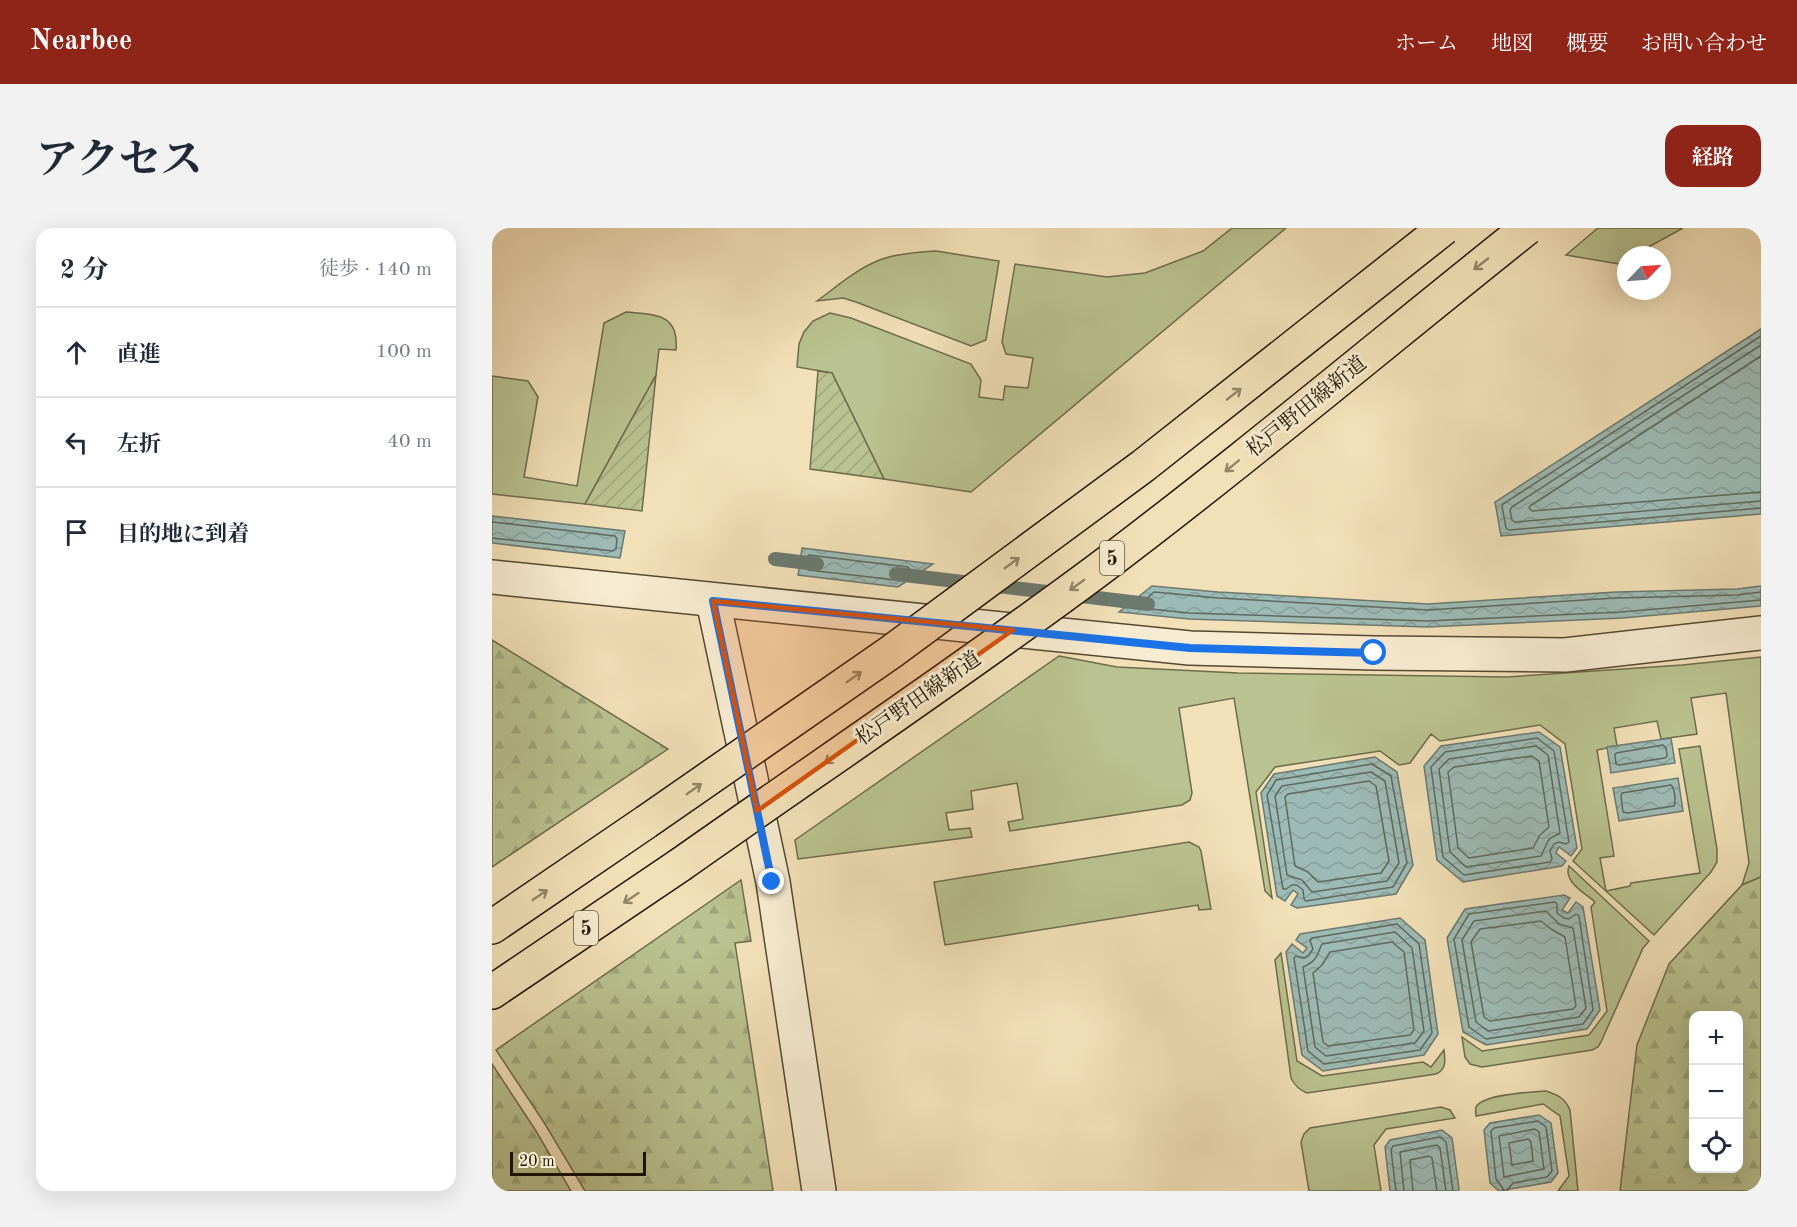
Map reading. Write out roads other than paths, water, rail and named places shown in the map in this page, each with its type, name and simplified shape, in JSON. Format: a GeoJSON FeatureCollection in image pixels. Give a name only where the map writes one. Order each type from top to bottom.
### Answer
{"type":"FeatureCollection","features":[{"type":"Feature","properties":{"kind":"main road"},"geometry":{"type":"LineString","coordinates":[[492,927],[891,652],[1143,466],[1444,228]]}},
{"type":"Feature","properties":{"kind":"main road","name":"松戸野田線新道"},"geometry":{"type":"LineString","coordinates":[[492,992],[680,865],[1096,571],[1213,482],[1527,228]]}},
{"type":"Feature","properties":{"kind":"street"},"geometry":{"type":"LineString","coordinates":[[492,577],[713,601],[1202,648],[1565,655],[1761,633]]}},
{"type":"Feature","properties":{"kind":"street"},"geometry":{"type":"LineString","coordinates":[[713,601],[772,882],[819,1191]]}},
{"type":"Feature","properties":{"kind":"water"},"geometry":{"type":"Polygon","coordinates":[[[1761,329],[1761,514],[1501,536],[1495,502],[1761,329]]]}},
{"type":"Feature","properties":{"kind":"water"},"geometry":{"type":"Polygon","coordinates":[[[492,516],[625,531],[620,558],[492,543],[492,516]]]}},
{"type":"Feature","properties":{"kind":"water"},"geometry":{"type":"Polygon","coordinates":[[[802,548],[933,564],[898,587],[798,575],[802,548]]]}},
{"type":"Feature","properties":{"kind":"water"},"geometry":{"type":"Polygon","coordinates":[[[1152,586],[1428,604],[1616,592],[1737,589],[1761,586],[1761,606],[1622,618],[1427,627],[1189,619],[1119,612],[1152,586]]]}},
{"type":"Feature","properties":{"kind":"water"},"geometry":{"type":"Polygon","coordinates":[[[1539,732],[1560,747],[1577,848],[1571,856],[1559,847],[1556,853],[1566,861],[1562,866],[1463,882],[1437,860],[1424,766],[1441,746],[1539,732]]]}},
{"type":"Feature","properties":{"kind":"water"},"geometry":{"type":"Polygon","coordinates":[[[1671,738],[1675,763],[1611,773],[1607,747],[1671,738]]]}},
{"type":"Feature","properties":{"kind":"water"},"geometry":{"type":"Polygon","coordinates":[[[1375,757],[1397,772],[1413,865],[1396,894],[1297,908],[1291,905],[1298,894],[1293,890],[1285,901],[1277,896],[1261,793],[1274,774],[1375,757]]]}},
{"type":"Feature","properties":{"kind":"water"},"geometry":{"type":"Polygon","coordinates":[[[1678,778],[1683,811],[1619,821],[1613,788],[1678,778]]]}},
{"type":"Feature","properties":{"kind":"water"},"geometry":{"type":"Polygon","coordinates":[[[1564,895],[1570,898],[1562,910],[1568,913],[1576,902],[1583,907],[1600,1010],[1587,1029],[1486,1045],[1463,1032],[1447,938],[1465,909],[1564,895]]]}},
{"type":"Feature","properties":{"kind":"water"},"geometry":{"type":"Polygon","coordinates":[[[1400,918],[1425,940],[1438,1034],[1424,1055],[1323,1071],[1302,1055],[1286,952],[1292,944],[1303,953],[1307,948],[1296,940],[1300,934],[1400,918]]]}},
{"type":"Feature","properties":{"kind":"water"},"geometry":{"type":"Polygon","coordinates":[[[1539,1115],[1551,1123],[1558,1173],[1551,1182],[1499,1191],[1490,1183],[1484,1130],[1490,1123],[1539,1115]]]}},
{"type":"Feature","properties":{"kind":"water"},"geometry":{"type":"Polygon","coordinates":[[[1442,1130],[1452,1138],[1458,1191],[1390,1191],[1385,1147],[1390,1140],[1442,1130]]]}},
{"type":"Feature","properties":{"kind":"waterway"},"geometry":{"type":"LineString","coordinates":[[775,559],[817,564]]}},
{"type":"Feature","properties":{"kind":"waterway"},"geometry":{"type":"LineString","coordinates":[[896,574],[1148,604]]}}]}
